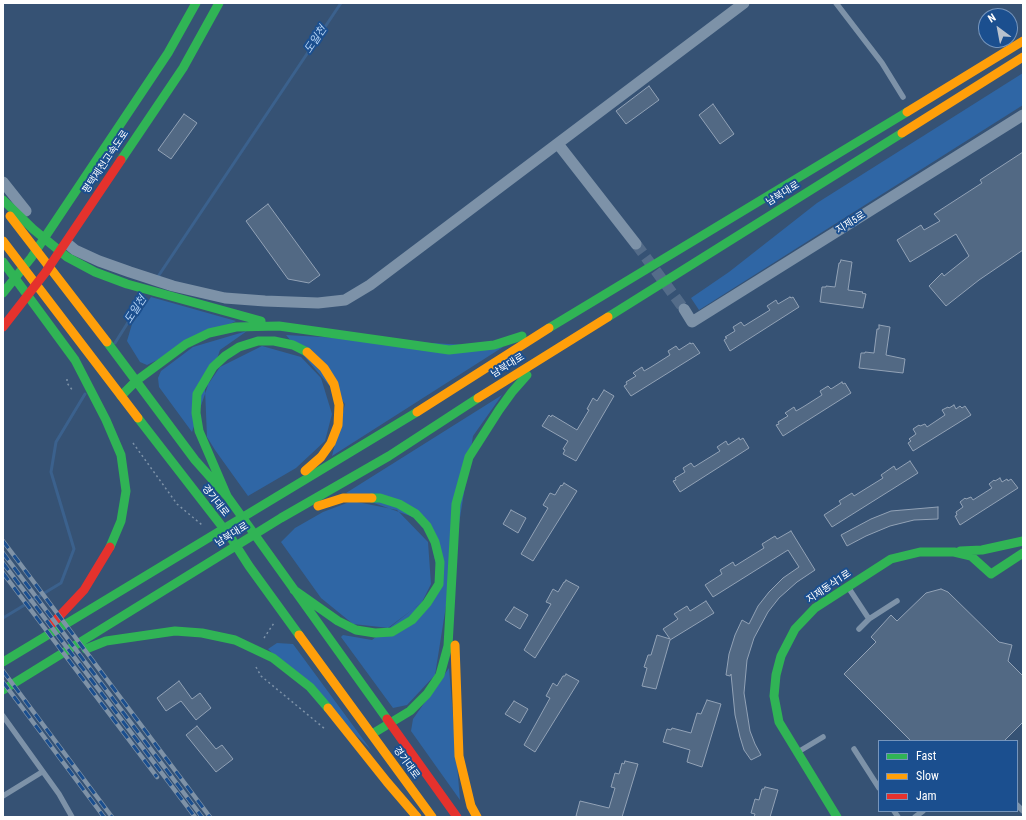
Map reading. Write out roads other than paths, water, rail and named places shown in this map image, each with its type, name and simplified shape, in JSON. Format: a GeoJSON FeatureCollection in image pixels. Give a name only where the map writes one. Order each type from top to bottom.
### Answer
{"type":"FeatureCollection","features":[{"type":"Feature","properties":{"kind":"main road","name":"평택제천고속도로"},"geometry":{"type":"LineString","coordinates":[[3,293],[31,258],[168,53],[196,3]]}},
{"type":"Feature","properties":{"kind":"main road","name":"평택제천고속도로"},"geometry":{"type":"LineString","coordinates":[[3,327],[45,273],[183,68],[219,3]]}},
{"type":"Feature","properties":{"kind":"main road","name":"남북대로"},"geometry":{"type":"LineString","coordinates":[[3,662],[389,430],[557,323],[1023,41]]}},
{"type":"Feature","properties":{"kind":"main road","name":"남북대로"},"geometry":{"type":"LineString","coordinates":[[3,690],[281,518],[389,456],[542,358],[1023,57]]}},
{"type":"Feature","properties":{"kind":"main road"},"geometry":{"type":"LineString","coordinates":[[3,200],[33,230],[67,257],[95,272],[127,284],[171,291],[279,326]]}},
{"type":"Feature","properties":{"kind":"main road","name":"경기대로"},"geometry":{"type":"LineString","coordinates":[[3,208],[125,366],[195,460],[227,496],[457,817]]}},
{"type":"Feature","properties":{"kind":"main road","name":"경기대로"},"geometry":{"type":"LineString","coordinates":[[3,241],[231,538],[249,566],[432,817]]}},
{"type":"Feature","properties":{"kind":"main road"},"geometry":{"type":"LineString","coordinates":[[3,262],[75,360],[106,420],[121,455],[126,492],[121,521],[114,543],[103,562],[84,590],[32,644]]}},
{"type":"Feature","properties":{"kind":"main road"},"geometry":{"type":"LineString","coordinates":[[121,396],[136,381],[186,344],[209,332],[236,327],[279,326],[449,350],[494,346],[557,323]]}},
{"type":"Feature","properties":{"kind":"main road"},"geometry":{"type":"LineString","coordinates":[[227,496],[199,431],[196,413],[197,394],[213,367],[225,356],[239,347],[258,341],[274,341],[293,346],[310,354],[324,368],[334,384],[339,405],[338,425],[332,443],[321,457],[265,505]]}},
{"type":"Feature","properties":{"kind":"main road"},"geometry":{"type":"LineString","coordinates":[[372,734],[410,711],[427,694],[440,675],[448,646],[456,504],[469,457],[512,392],[542,358]]}},
{"type":"Feature","properties":{"kind":"main road"},"geometry":{"type":"LineString","coordinates":[[281,518],[344,498],[380,498],[399,504],[416,514],[427,526],[435,542],[440,562],[439,584],[427,603],[412,620],[392,632],[375,633],[356,630],[338,621],[294,590]]}},
{"type":"Feature","properties":{"kind":"main road"},"geometry":{"type":"LineString","coordinates":[[954,552],[982,550],[1023,541]]}},
{"type":"Feature","properties":{"kind":"main road","name":"지제동삭1로"},"geometry":{"type":"LineString","coordinates":[[837,817],[779,722],[774,696],[776,675],[780,656],[795,629],[814,608],[891,559],[920,552],[954,552],[971,556],[991,574],[1023,553]]}},
{"type":"Feature","properties":{"kind":"main road"},"geometry":{"type":"LineString","coordinates":[[452,584],[459,756],[471,806],[477,817]]}},
{"type":"Feature","properties":{"kind":"main road"},"geometry":{"type":"LineString","coordinates":[[46,664],[106,641],[175,631],[202,633],[235,640],[273,658],[310,687],[417,817]]}},
{"type":"Feature","properties":{"kind":"street"},"geometry":{"type":"LineString","coordinates":[[3,182],[36,222],[70,246],[98,261],[130,272],[171,291],[225,298],[265,301],[318,303],[345,300],[370,286],[744,3]]}},
{"type":"Feature","properties":{"kind":"street","name":"지제5로"},"geometry":{"type":"LineString","coordinates":[[684,309],[692,322],[1023,115]]}},
{"type":"Feature","properties":{"kind":"street"},"geometry":{"type":"LineString","coordinates":[[558,144],[636,244]]}},
{"type":"Feature","properties":{"kind":"lane"},"geometry":{"type":"LineString","coordinates":[[836,3],[882,63],[903,97]]}},
{"type":"Feature","properties":{"kind":"lane"},"geometry":{"type":"LineString","coordinates":[[848,587],[869,619]]}},
{"type":"Feature","properties":{"kind":"lane"},"geometry":{"type":"LineString","coordinates":[[859,629],[869,619],[897,601]]}},
{"type":"Feature","properties":{"kind":"lane"},"geometry":{"type":"LineString","coordinates":[[3,716],[59,794],[72,817]]}},
{"type":"Feature","properties":{"kind":"lane"},"geometry":{"type":"LineString","coordinates":[[798,752],[823,737]]}},
{"type":"Feature","properties":{"kind":"lane"},"geometry":{"type":"LineString","coordinates":[[854,749],[878,786]]}},
{"type":"Feature","properties":{"kind":"lane"},"geometry":{"type":"LineString","coordinates":[[3,796],[42,772]]}},
{"type":"Feature","properties":{"kind":"waterway","name":"도일천"},"geometry":{"type":"LineString","coordinates":[[157,278],[341,3]]}},
{"type":"Feature","properties":{"kind":"waterway","name":"도일천"},"geometry":{"type":"LineString","coordinates":[[115,343],[144,297]]}},
{"type":"Feature","properties":{"kind":"waterway","name":"도일천"},"geometry":{"type":"LineString","coordinates":[[3,618],[61,583],[74,549],[51,472],[56,442],[85,394]]}},
{"type":"Feature","properties":{"kind":"tunnel"},"geometry":{"type":"LineString","coordinates":[[636,244],[684,309]]}},
{"type":"Feature","properties":{"kind":"railway"},"geometry":{"type":"LineString","coordinates":[[3,541],[210,817]]}},
{"type":"Feature","properties":{"kind":"railway"},"geometry":{"type":"LineString","coordinates":[[3,553],[202,817]]}},
{"type":"Feature","properties":{"kind":"railway"},"geometry":{"type":"LineString","coordinates":[[3,563],[195,817]]}},
{"type":"Feature","properties":{"kind":"railway"},"geometry":{"type":"LineString","coordinates":[[3,573],[157,777]]}},
{"type":"Feature","properties":{"kind":"railway"},"geometry":{"type":"LineString","coordinates":[[3,671],[112,817]]}},
{"type":"Feature","properties":{"kind":"railway"},"geometry":{"type":"LineString","coordinates":[[3,682],[104,817]]}}]}
